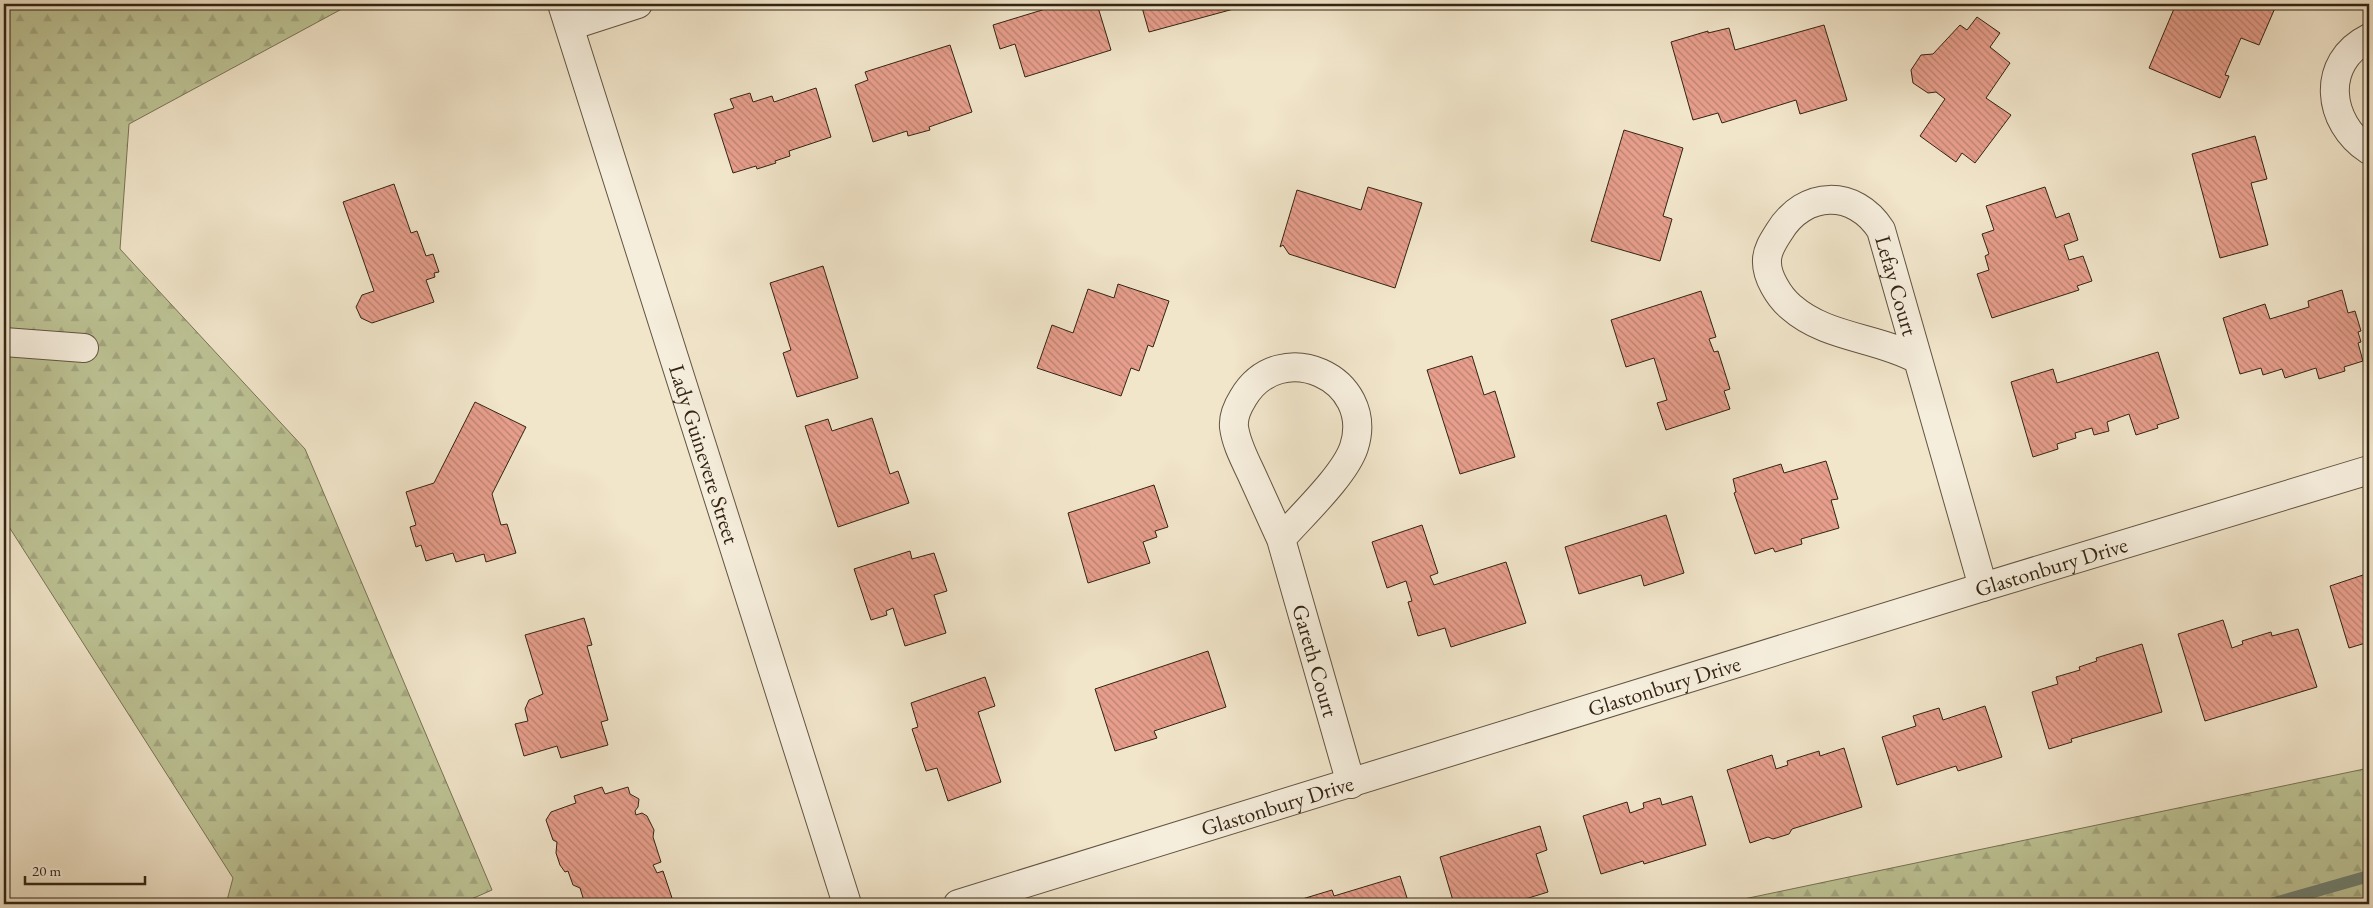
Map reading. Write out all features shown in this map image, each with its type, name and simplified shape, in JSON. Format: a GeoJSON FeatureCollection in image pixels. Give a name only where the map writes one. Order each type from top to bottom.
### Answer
{"type":"FeatureCollection","features":[{"type":"Feature","properties":{"kind":"street"},"geometry":{"type":"LineString","coordinates":[[566,15],[638,4]]}},
{"type":"Feature","properties":{"kind":"street","name":"Lady Guinevere Street"},"geometry":{"type":"LineString","coordinates":[[566,15],[847,904]]}},
{"type":"Feature","properties":{"kind":"street"},"geometry":{"type":"LineString","coordinates":[[2369,38],[2352,51],[2343,63],[2334,91],[2337,112],[2342,122],[2357,141],[2369,150]]}},
{"type":"Feature","properties":{"kind":"street","name":"Lefay Court"},"geometry":{"type":"LineString","coordinates":[[1917,359],[1904,352],[1830,330],[1790,306],[1779,292],[1771,276],[1767,260],[1773,242],[1784,224],[1800,208],[1828,199],[1846,202],[1861,209],[1875,220],[1881,230],[1983,587]]}},
{"type":"Feature","properties":{"kind":"street"},"geometry":{"type":"LineString","coordinates":[[4,342],[84,348]]}},
{"type":"Feature","properties":{"kind":"street","name":"Gareth Court"},"geometry":{"type":"LineString","coordinates":[[1281,539],[1339,473],[1354,446],[1355,417],[1353,408],[1343,389],[1325,374],[1305,368],[1284,368],[1262,376],[1246,393],[1235,414],[1234,425],[1238,446],[1281,539],[1351,784]]}},
{"type":"Feature","properties":{"kind":"street","name":"Glastonbury Drive"},"geometry":{"type":"LineString","coordinates":[[958,904],[1983,587],[2369,470]]}},
{"type":"Feature","properties":{"kind":"green space"},"geometry":{"type":"Polygon","coordinates":[[[4,4],[351,4],[129,124],[120,249],[305,449],[492,890],[460,904],[226,904],[233,878],[4,519],[4,4]]]}},
{"type":"Feature","properties":{"kind":"green space"},"geometry":{"type":"Polygon","coordinates":[[[2369,768],[2369,904],[1720,904],[2369,768]]]}},
{"type":"Feature","properties":{"kind":"building"},"geometry":{"type":"Polygon","coordinates":[[[1051,4],[1097,4],[1111,50],[1025,77],[1015,44],[1000,49],[993,25],[1052,7],[1051,4]]]}},
{"type":"Feature","properties":{"kind":"building"},"geometry":{"type":"Polygon","coordinates":[[[1141,4],[1252,4],[1149,32],[1141,4]]]}},
{"type":"Feature","properties":{"kind":"building"},"geometry":{"type":"Polygon","coordinates":[[[2176,4],[2264,4],[2275,8],[2259,45],[2241,38],[2225,75],[2229,76],[2220,98],[2149,68],[2176,4]]]}},
{"type":"Feature","properties":{"kind":"building"},"geometry":{"type":"Polygon","coordinates":[[[1977,17],[2000,33],[1990,47],[2010,63],[1986,98],[2011,115],[1975,163],[1962,153],[1956,162],[1920,136],[1945,99],[1936,92],[1928,93],[1913,83],[1911,70],[1921,55],[1933,54],[1960,25],[1967,30],[1977,17]]]}},
{"type":"Feature","properties":{"kind":"building"},"geometry":{"type":"Polygon","coordinates":[[[1824,25],[1847,100],[1800,114],[1796,100],[1722,123],[1718,113],[1693,120],[1671,42],[1708,31],[1708,33],[1729,28],[1735,50],[1824,25]]]}},
{"type":"Feature","properties":{"kind":"building"},"geometry":{"type":"Polygon","coordinates":[[[950,45],[972,112],[929,127],[930,130],[908,136],[907,131],[873,142],[855,85],[868,80],[865,72],[950,45]]]}},
{"type":"Feature","properties":{"kind":"building"},"geometry":{"type":"Polygon","coordinates":[[[816,88],[831,137],[789,151],[790,156],[775,161],[776,163],[757,169],[756,166],[733,173],[714,114],[734,108],[730,99],[750,93],[753,102],[772,96],[774,102],[816,88]]]}},
{"type":"Feature","properties":{"kind":"building"},"geometry":{"type":"Polygon","coordinates":[[[1624,130],[1683,148],[1663,216],[1672,219],[1660,261],[1591,241],[1624,130]]]}},
{"type":"Feature","properties":{"kind":"building"},"geometry":{"type":"Polygon","coordinates":[[[2255,136],[2267,179],[2251,183],[2268,245],[2220,258],[2192,154],[2255,136]]]}},
{"type":"Feature","properties":{"kind":"building"},"geometry":{"type":"Polygon","coordinates":[[[394,184],[411,233],[417,231],[426,256],[433,254],[439,272],[434,273],[435,277],[426,280],[434,302],[372,323],[361,318],[356,307],[362,295],[374,291],[343,202],[394,184]]]}},
{"type":"Feature","properties":{"kind":"building"},"geometry":{"type":"Polygon","coordinates":[[[1368,187],[1422,203],[1395,288],[1289,254],[1283,245],[1280,247],[1297,190],[1361,210],[1368,187]]]}},
{"type":"Feature","properties":{"kind":"building"},"geometry":{"type":"Polygon","coordinates":[[[2045,187],[2056,218],[2069,213],[2078,240],[2064,245],[2069,260],[2083,256],[2092,281],[2077,286],[2079,290],[1992,318],[1977,274],[1989,270],[1985,256],[1989,254],[1982,234],[1994,230],[1986,206],[2045,187]]]}},
{"type":"Feature","properties":{"kind":"building"},"geometry":{"type":"Polygon","coordinates":[[[823,266],[858,378],[797,397],[783,353],[791,350],[770,283],[823,266]]]}},
{"type":"Feature","properties":{"kind":"building"},"geometry":{"type":"Polygon","coordinates":[[[1118,284],[1169,301],[1153,347],[1148,345],[1139,371],[1131,368],[1121,396],[1037,368],[1052,325],[1073,333],[1088,289],[1114,298],[1118,284]]]}},
{"type":"Feature","properties":{"kind":"building"},"geometry":{"type":"Polygon","coordinates":[[[2342,290],[2348,313],[2355,311],[2361,331],[2358,332],[2361,342],[2358,343],[2363,361],[2344,367],[2345,371],[2319,379],[2316,368],[2285,378],[2282,369],[2263,375],[2261,368],[2240,374],[2223,318],[2265,304],[2270,319],[2309,307],[2308,301],[2342,290]]]}},
{"type":"Feature","properties":{"kind":"building"},"geometry":{"type":"Polygon","coordinates":[[[1701,291],[1716,337],[1709,339],[1714,352],[1718,351],[1730,389],[1724,391],[1730,409],[1666,430],[1657,403],[1667,400],[1654,358],[1626,367],[1611,320],[1701,291]]]}},
{"type":"Feature","properties":{"kind":"building"},"geometry":{"type":"Polygon","coordinates":[[[2158,352],[2179,418],[2157,425],[2158,428],[2136,435],[2129,414],[2107,422],[2109,431],[2094,435],[2092,428],[2075,433],[2076,438],[2057,444],[2058,449],[2033,457],[2011,382],[2053,369],[2057,383],[2158,352]]]}},
{"type":"Feature","properties":{"kind":"building"},"geometry":{"type":"Polygon","coordinates":[[[1472,356],[1484,395],[1495,391],[1515,457],[1460,474],[1427,370],[1472,356]]]}},
{"type":"Feature","properties":{"kind":"building"},"geometry":{"type":"Polygon","coordinates":[[[475,402],[526,427],[492,494],[501,525],[507,524],[516,553],[486,562],[484,554],[456,562],[453,553],[426,561],[421,545],[416,547],[410,527],[416,525],[406,492],[434,483],[475,402]]]}},
{"type":"Feature","properties":{"kind":"building"},"geometry":{"type":"Polygon","coordinates":[[[872,418],[890,474],[898,471],[909,503],[838,527],[805,426],[828,419],[832,431],[872,418]]]}},
{"type":"Feature","properties":{"kind":"building"},"geometry":{"type":"Polygon","coordinates":[[[1826,461],[1838,499],[1831,500],[1839,528],[1801,539],[1802,544],[1775,552],[1773,548],[1755,554],[1734,493],[1736,492],[1733,479],[1781,464],[1784,473],[1826,461]]]}},
{"type":"Feature","properties":{"kind":"building"},"geometry":{"type":"Polygon","coordinates":[[[1154,485],[1168,527],[1155,531],[1157,537],[1143,542],[1150,563],[1088,583],[1068,513],[1154,485]]]}},
{"type":"Feature","properties":{"kind":"building"},"geometry":{"type":"Polygon","coordinates":[[[1666,515],[1684,573],[1644,586],[1641,575],[1579,594],[1565,547],[1666,515]]]}},
{"type":"Feature","properties":{"kind":"building"},"geometry":{"type":"Polygon","coordinates":[[[1422,525],[1438,573],[1430,576],[1434,585],[1506,562],[1526,623],[1451,647],[1445,628],[1418,636],[1408,602],[1412,601],[1406,581],[1387,588],[1372,542],[1422,525]]]}},
{"type":"Feature","properties":{"kind":"building"},"geometry":{"type":"Polygon","coordinates":[[[910,551],[912,559],[934,553],[947,591],[934,595],[946,633],[905,646],[893,608],[886,611],[887,615],[871,620],[854,569],[910,551]]]}},
{"type":"Feature","properties":{"kind":"building"},"geometry":{"type":"Polygon","coordinates":[[[2369,573],[2369,642],[2349,648],[2330,586],[2369,573]]]}},
{"type":"Feature","properties":{"kind":"building"},"geometry":{"type":"Polygon","coordinates":[[[584,618],[592,645],[587,646],[608,720],[601,722],[608,745],[561,758],[557,746],[524,756],[515,724],[528,721],[525,709],[529,700],[543,694],[525,635],[584,618]]]}},
{"type":"Feature","properties":{"kind":"building"},"geometry":{"type":"Polygon","coordinates":[[[2223,620],[2232,648],[2243,644],[2242,641],[2271,632],[2272,636],[2298,629],[2317,687],[2205,721],[2178,634],[2223,620]]]}},
{"type":"Feature","properties":{"kind":"building"},"geometry":{"type":"Polygon","coordinates":[[[2142,644],[2162,712],[2071,739],[2072,742],[2049,749],[2032,692],[2058,684],[2056,677],[2080,670],[2079,667],[2097,661],[2096,658],[2142,644]]]}},
{"type":"Feature","properties":{"kind":"building"},"geometry":{"type":"Polygon","coordinates":[[[1208,651],[1226,707],[1154,731],[1157,738],[1115,751],[1095,689],[1208,651]]]}},
{"type":"Feature","properties":{"kind":"building"},"geometry":{"type":"Polygon","coordinates":[[[985,677],[995,706],[978,712],[1001,782],[948,801],[937,768],[926,771],[912,729],[918,727],[911,703],[985,677]]]}},
{"type":"Feature","properties":{"kind":"building"},"geometry":{"type":"Polygon","coordinates":[[[1985,706],[2002,757],[1958,771],[1956,766],[1897,785],[1882,737],[1916,726],[1913,716],[1939,708],[1943,720],[1985,706]]]}},
{"type":"Feature","properties":{"kind":"building"},"geometry":{"type":"Polygon","coordinates":[[[1844,748],[1862,807],[1792,829],[1789,834],[1773,839],[1768,837],[1750,843],[1727,770],[1772,755],[1776,769],[1788,765],[1787,761],[1819,751],[1820,756],[1844,748]]]}},
{"type":"Feature","properties":{"kind":"building"},"geometry":{"type":"Polygon","coordinates":[[[602,787],[605,794],[628,787],[630,794],[639,799],[638,807],[635,811],[636,815],[642,813],[647,816],[654,830],[653,837],[661,862],[653,865],[657,873],[663,871],[672,898],[665,900],[666,904],[585,904],[580,888],[573,885],[568,871],[565,872],[560,865],[556,853],[557,842],[553,840],[546,820],[551,812],[576,803],[574,796],[602,787]]]}},
{"type":"Feature","properties":{"kind":"building"},"geometry":{"type":"Polygon","coordinates":[[[1692,796],[1706,845],[1644,864],[1643,861],[1601,874],[1583,816],[1627,802],[1630,813],[1644,808],[1643,803],[1660,798],[1662,805],[1692,796]]]}},
{"type":"Feature","properties":{"kind":"building"},"geometry":{"type":"Polygon","coordinates":[[[1540,826],[1547,850],[1536,854],[1548,892],[1509,904],[1454,904],[1440,857],[1540,826]]]}},
{"type":"Feature","properties":{"kind":"building"},"geometry":{"type":"Polygon","coordinates":[[[1400,876],[1409,904],[1289,903],[1332,890],[1334,896],[1400,876]]]}},
{"type":"Feature","properties":{"kind":"waterway"},"geometry":{"type":"LineString","coordinates":[[2271,904],[2369,876]]}}]}
